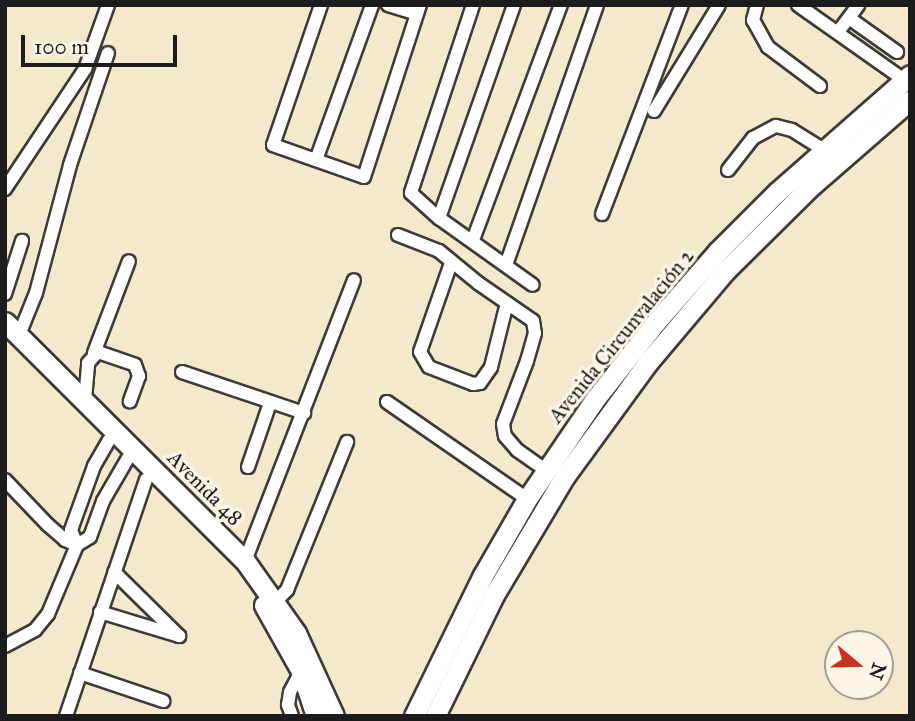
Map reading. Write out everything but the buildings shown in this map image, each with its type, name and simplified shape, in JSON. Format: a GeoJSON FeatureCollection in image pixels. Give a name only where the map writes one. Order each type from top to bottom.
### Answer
{"type":"FeatureCollection","features":[{"type":"Feature","properties":{"kind":"highway","name":"Avenida Circunvalación 2"},"geometry":{"type":"LineString","coordinates":[[414,716],[482,577],[527,499],[596,398],[655,323],[718,251],[824,150],[907,77]]}},
{"type":"Feature","properties":{"kind":"highway","name":"Avenida Circunvalación 2"},"geometry":{"type":"LineString","coordinates":[[435,716],[494,595],[565,476],[649,361],[726,270],[811,186],[910,100]]}},
{"type":"Feature","properties":{"kind":"highway","name":"Avenida 48"},"geometry":{"type":"LineString","coordinates":[[10,331],[85,401],[245,561],[276,601],[296,633],[334,716]]}},
{"type":"Feature","properties":{"kind":"highway","name":"Avenida 48"},"geometry":{"type":"LineString","coordinates":[[10,331],[109,440],[228,561],[261,601],[301,671],[316,716]]}},
{"type":"Feature","properties":{"kind":"street"},"geometry":{"type":"LineString","coordinates":[[5,189],[80,78],[108,5]]}},
{"type":"Feature","properties":{"kind":"street"},"geometry":{"type":"LineString","coordinates":[[321,5],[272,145],[364,177],[419,9],[388,5]]}},
{"type":"Feature","properties":{"kind":"street"},"geometry":{"type":"LineString","coordinates":[[316,160],[372,5]]}},
{"type":"Feature","properties":{"kind":"street"},"geometry":{"type":"LineString","coordinates":[[473,5],[411,193],[439,218],[533,285]]}},
{"type":"Feature","properties":{"kind":"street"},"geometry":{"type":"LineString","coordinates":[[439,218],[514,5]]}},
{"type":"Feature","properties":{"kind":"street"},"geometry":{"type":"LineString","coordinates":[[473,240],[561,5]]}},
{"type":"Feature","properties":{"kind":"street"},"geometry":{"type":"LineString","coordinates":[[506,265],[597,5]]}},
{"type":"Feature","properties":{"kind":"street"},"geometry":{"type":"LineString","coordinates":[[602,214],[682,5]]}},
{"type":"Feature","properties":{"kind":"street"},"geometry":{"type":"LineString","coordinates":[[654,111],[719,5]]}},
{"type":"Feature","properties":{"kind":"street"},"geometry":{"type":"LineString","coordinates":[[798,5],[907,77]]}},
{"type":"Feature","properties":{"kind":"street"},"geometry":{"type":"LineString","coordinates":[[838,33],[858,5]]}},
{"type":"Feature","properties":{"kind":"street"},"geometry":{"type":"LineString","coordinates":[[753,6],[754,20],[768,47],[820,86]]}},
{"type":"Feature","properties":{"kind":"street"},"geometry":{"type":"LineString","coordinates":[[849,18],[897,52]]}},
{"type":"Feature","properties":{"kind":"street"},"geometry":{"type":"LineString","coordinates":[[10,331],[36,293],[70,165],[108,52]]}},
{"type":"Feature","properties":{"kind":"street"},"geometry":{"type":"LineString","coordinates":[[728,170],[753,138],[776,126],[792,130],[824,150]]}},
{"type":"Feature","properties":{"kind":"street"},"geometry":{"type":"LineString","coordinates":[[398,235],[439,251],[450,263],[533,321],[536,332],[503,424],[505,436],[517,450],[546,470]]}},
{"type":"Feature","properties":{"kind":"street"},"geometry":{"type":"LineString","coordinates":[[5,294],[22,241]]}},
{"type":"Feature","properties":{"kind":"street"},"geometry":{"type":"LineString","coordinates":[[85,401],[88,363],[129,261]]}},
{"type":"Feature","properties":{"kind":"street"},"geometry":{"type":"LineString","coordinates":[[450,263],[420,352],[429,367],[472,384],[480,383],[491,367],[507,303]]}},
{"type":"Feature","properties":{"kind":"street"},"geometry":{"type":"LineString","coordinates":[[245,561],[354,280]]}},
{"type":"Feature","properties":{"kind":"street"},"geometry":{"type":"LineString","coordinates":[[94,353],[135,365],[139,376],[130,401]]}},
{"type":"Feature","properties":{"kind":"street"},"geometry":{"type":"LineString","coordinates":[[182,372],[304,413]]}},
{"type":"Feature","properties":{"kind":"street"},"geometry":{"type":"LineString","coordinates":[[387,402],[527,499]]}},
{"type":"Feature","properties":{"kind":"street"},"geometry":{"type":"LineString","coordinates":[[248,467],[270,403]]}},
{"type":"Feature","properties":{"kind":"street"},"geometry":{"type":"LineString","coordinates":[[77,545],[71,530],[94,466],[109,440]]}},
{"type":"Feature","properties":{"kind":"street"},"geometry":{"type":"LineString","coordinates":[[276,601],[287,590],[347,442]]}},
{"type":"Feature","properties":{"kind":"street"},"geometry":{"type":"LineString","coordinates":[[5,646],[35,629],[48,614],[77,545],[90,537],[103,501],[128,458]]}},
{"type":"Feature","properties":{"kind":"street"},"geometry":{"type":"LineString","coordinates":[[66,716],[146,478]]}},
{"type":"Feature","properties":{"kind":"street"},"geometry":{"type":"LineString","coordinates":[[5,480],[48,525],[65,540],[77,545]]}},
{"type":"Feature","properties":{"kind":"street"},"geometry":{"type":"LineString","coordinates":[[100,612],[179,636],[114,572]]}},
{"type":"Feature","properties":{"kind":"street"},"geometry":{"type":"LineString","coordinates":[[292,716],[288,705],[290,692],[301,671]]}},
{"type":"Feature","properties":{"kind":"street"},"geometry":{"type":"LineString","coordinates":[[80,673],[163,701]]}}]}
